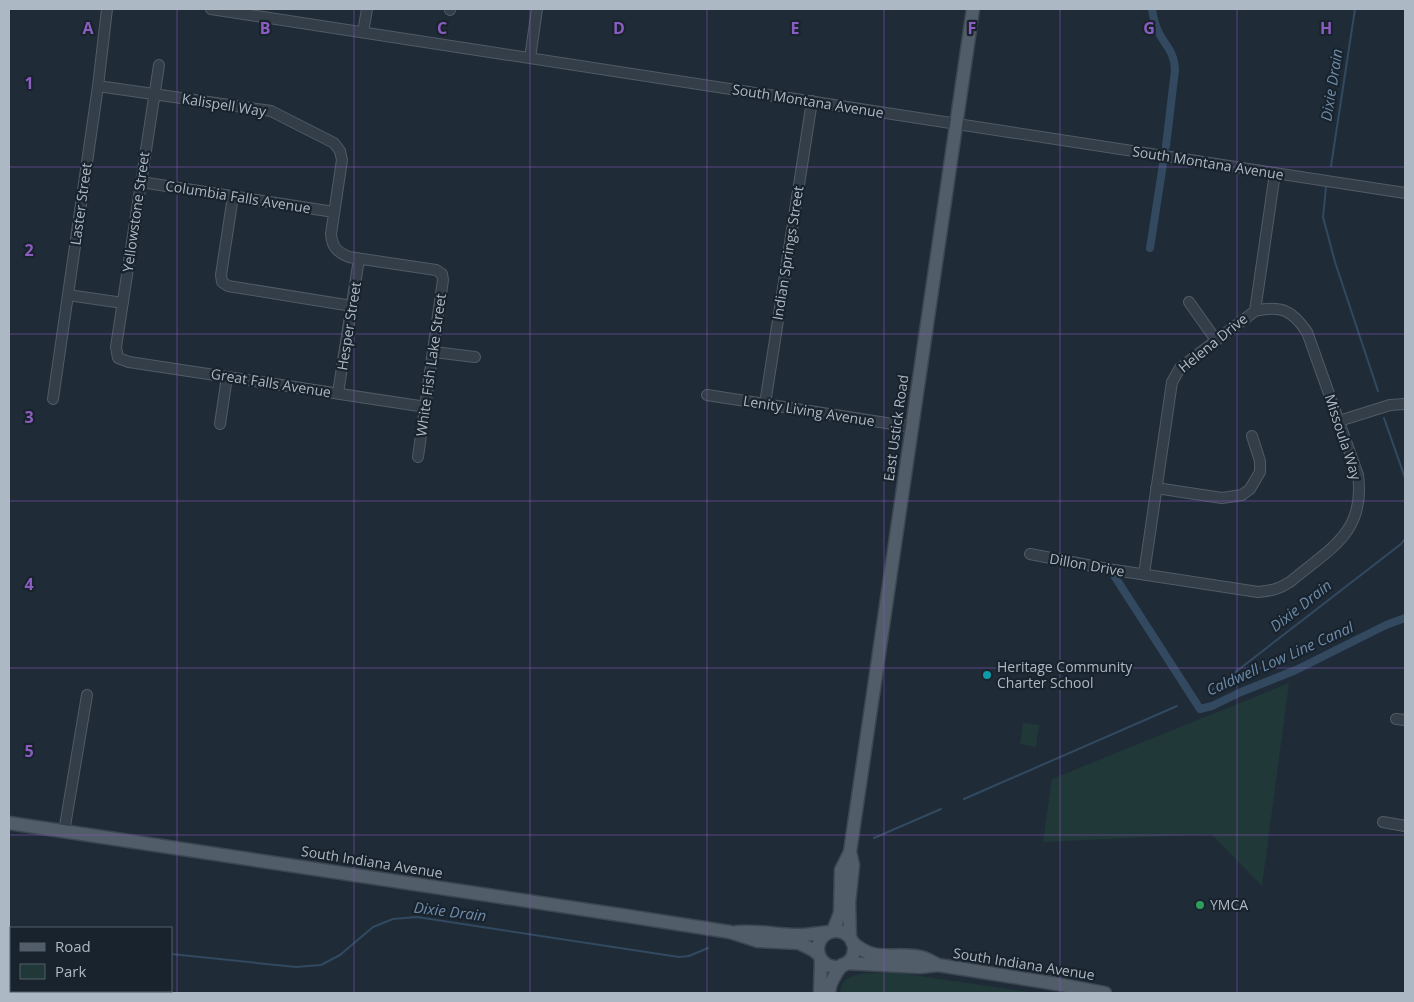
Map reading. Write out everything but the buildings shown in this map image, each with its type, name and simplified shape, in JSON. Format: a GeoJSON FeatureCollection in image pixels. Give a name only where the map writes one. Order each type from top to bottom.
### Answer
{"type":"FeatureCollection","features":[{"type":"Feature","properties":{"kind":"main road","name":"East Ustick Road"},"geometry":{"type":"LineString","coordinates":[[831,931],[840,913],[842,870],[850,852],[973,9]]}},
{"type":"Feature","properties":{"kind":"main road","name":"South Indiana Avenue"},"geometry":{"type":"LineString","coordinates":[[9,823],[730,932],[758,942],[799,943],[813,950],[820,957]]}},
{"type":"Feature","properties":{"kind":"main road","name":"East Ustick Road"},"geometry":{"type":"LineString","coordinates":[[850,852],[853,865],[849,902],[851,940]]}},
{"type":"Feature","properties":{"kind":"main road","name":"South Indiana Avenue"},"geometry":{"type":"LineString","coordinates":[[730,932],[756,930],[804,935],[831,931]]}},
{"type":"Feature","properties":{"kind":"main road"},"geometry":{"type":"LineString","coordinates":[[820,993],[819,942],[831,931],[842,932],[851,940],[852,956],[833,979],[829,988],[830,993]]}},
{"type":"Feature","properties":{"kind":"main road","name":"South Indiana Avenue"},"geometry":{"type":"LineString","coordinates":[[851,940],[861,950],[869,954],[921,957],[938,965]]}},
{"type":"Feature","properties":{"kind":"main road"},"geometry":{"type":"LineString","coordinates":[[820,957],[833,966],[844,964]]}},
{"type":"Feature","properties":{"kind":"main road","name":"South Indiana Avenue"},"geometry":{"type":"LineString","coordinates":[[844,964],[884,964],[920,967],[938,965],[1105,993]]}},
{"type":"Feature","properties":{"kind":"street","name":"Laster Street"},"geometry":{"type":"LineString","coordinates":[[54,399],[107,9]]}},
{"type":"Feature","properties":{"kind":"street","name":"South Montana Avenue"},"geometry":{"type":"LineString","coordinates":[[211,9],[1405,193]]}},
{"type":"Feature","properties":{"kind":"street"},"geometry":{"type":"LineString","coordinates":[[363,32],[367,9]]}},
{"type":"Feature","properties":{"kind":"street"},"geometry":{"type":"LineString","coordinates":[[530,58],[537,9]]}},
{"type":"Feature","properties":{"kind":"street","name":"Yellowstone Street"},"geometry":{"type":"LineString","coordinates":[[118,358],[116,348],[159,65]]}},
{"type":"Feature","properties":{"kind":"street","name":"Kalispell Way"},"geometry":{"type":"LineString","coordinates":[[98,86],[271,111],[334,144],[340,151],[342,160],[334,212]]}},
{"type":"Feature","properties":{"kind":"street","name":"Indian Springs Street"},"geometry":{"type":"LineString","coordinates":[[765,404],[812,101]]}},
{"type":"Feature","properties":{"kind":"street","name":"Helena Drive"},"geometry":{"type":"LineString","coordinates":[[1144,574],[1172,382],[1180,368],[1255,310],[1275,173]]}},
{"type":"Feature","properties":{"kind":"street","name":"Columbia Falls Avenue"},"geometry":{"type":"LineString","coordinates":[[141,182],[334,212]]}},
{"type":"Feature","properties":{"kind":"street"},"geometry":{"type":"LineString","coordinates":[[233,196],[221,275],[222,282],[228,286],[352,306]]}},
{"type":"Feature","properties":{"kind":"street"},"geometry":{"type":"LineString","coordinates":[[334,212],[331,234],[332,244],[338,252],[348,257],[359,259]]}},
{"type":"Feature","properties":{"kind":"street","name":"White Fish Lake Street"},"geometry":{"type":"LineString","coordinates":[[359,259],[436,270],[442,274],[443,280],[434,352],[418,456]]}},
{"type":"Feature","properties":{"kind":"street","name":"Hesper Street"},"geometry":{"type":"LineString","coordinates":[[338,393],[359,259]]}},
{"type":"Feature","properties":{"kind":"street"},"geometry":{"type":"LineString","coordinates":[[68,294],[123,303]]}},
{"type":"Feature","properties":{"kind":"street"},"geometry":{"type":"LineString","coordinates":[[1189,302],[1216,340]]}},
{"type":"Feature","properties":{"kind":"street","name":"Missoula Way"},"geometry":{"type":"LineString","coordinates":[[1144,574],[1258,592],[1271,591],[1282,588],[1338,542],[1352,525],[1360,501],[1358,476],[1307,332],[1299,319],[1290,312],[1268,308],[1255,310]]}},
{"type":"Feature","properties":{"kind":"street"},"geometry":{"type":"LineString","coordinates":[[434,352],[475,357]]}},
{"type":"Feature","properties":{"kind":"street","name":"Great Falls Avenue"},"geometry":{"type":"LineString","coordinates":[[118,358],[129,362],[426,407]]}},
{"type":"Feature","properties":{"kind":"street"},"geometry":{"type":"LineString","coordinates":[[220,424],[227,376]]}},
{"type":"Feature","properties":{"kind":"street","name":"Lenity Living Avenue"},"geometry":{"type":"LineString","coordinates":[[707,395],[912,427]]}},
{"type":"Feature","properties":{"kind":"street"},"geometry":{"type":"LineString","coordinates":[[1339,421],[1390,405],[1405,404]]}},
{"type":"Feature","properties":{"kind":"street"},"geometry":{"type":"LineString","coordinates":[[1156,488],[1222,498],[1242,495],[1250,489],[1260,472],[1260,461],[1252,436]]}},
{"type":"Feature","properties":{"kind":"street","name":"Dillon Drive"},"geometry":{"type":"LineString","coordinates":[[1030,554],[1144,574]]}},
{"type":"Feature","properties":{"kind":"street"},"geometry":{"type":"LineString","coordinates":[[64,832],[86,695]]}},
{"type":"Feature","properties":{"kind":"street"},"geometry":{"type":"LineString","coordinates":[[1383,822],[1405,826]]}},
{"type":"Feature","properties":{"kind":"green space"},"geometry":{"type":"Polygon","coordinates":[[[1289,683],[1262,886],[1211,834],[1043,842],[1052,779],[1289,683]]]}},
{"type":"Feature","properties":{"kind":"green space"},"geometry":{"type":"Polygon","coordinates":[[[1023,723],[1039,725],[1036,747],[1020,744],[1023,723]]]}},
{"type":"Feature","properties":{"kind":"green space"},"geometry":{"type":"Polygon","coordinates":[[[892,972],[1036,993],[840,993],[842,985],[852,976],[892,972]]]}},
{"type":"Feature","properties":{"kind":"waterway","name":"Caldwell Low Line Canal"},"geometry":{"type":"LineString","coordinates":[[1152,9],[1156,27],[1172,54],[1175,70],[1166,146]]}},
{"type":"Feature","properties":{"kind":"waterway","name":"Dixie Drain"},"geometry":{"type":"LineString","coordinates":[[1331,166],[1355,9]]}},
{"type":"Feature","properties":{"kind":"waterway","name":"Caldwell Low Line Canal"},"geometry":{"type":"LineString","coordinates":[[1150,248],[1163,164]]}},
{"type":"Feature","properties":{"kind":"waterway","name":"Dixie Drain"},"geometry":{"type":"LineString","coordinates":[[1326,187],[1323,217],[1335,262],[1378,391]]}},
{"type":"Feature","properties":{"kind":"waterway","name":"Dixie Drain"},"geometry":{"type":"LineString","coordinates":[[1384,418],[1405,478]]}},
{"type":"Feature","properties":{"kind":"waterway","name":"Dixie Drain"},"geometry":{"type":"LineString","coordinates":[[1211,691],[1405,539]]}},
{"type":"Feature","properties":{"kind":"waterway","name":"Caldwell Low Line Canal"},"geometry":{"type":"LineString","coordinates":[[1115,577],[1200,709],[1212,706],[1296,670],[1386,625],[1405,618]]}},
{"type":"Feature","properties":{"kind":"waterway","name":"Dixie Drain"},"geometry":{"type":"LineString","coordinates":[[964,799],[1177,706]]}},
{"type":"Feature","properties":{"kind":"waterway","name":"Dixie Drain"},"geometry":{"type":"LineString","coordinates":[[874,838],[941,809]]}},
{"type":"Feature","properties":{"kind":"waterway","name":"Dixie Drain"},"geometry":{"type":"LineString","coordinates":[[172,954],[296,967],[321,965],[340,955],[373,927],[393,919],[417,917],[679,957],[689,956],[708,948]]}},
{"type":"Feature","properties":{"kind":"place","name":"Heritage Community Charter School"},"geometry":{"type":"Point","coordinates":[987,675]}},
{"type":"Feature","properties":{"kind":"place","name":"YMCA"},"geometry":{"type":"Point","coordinates":[1200,905]}}]}
